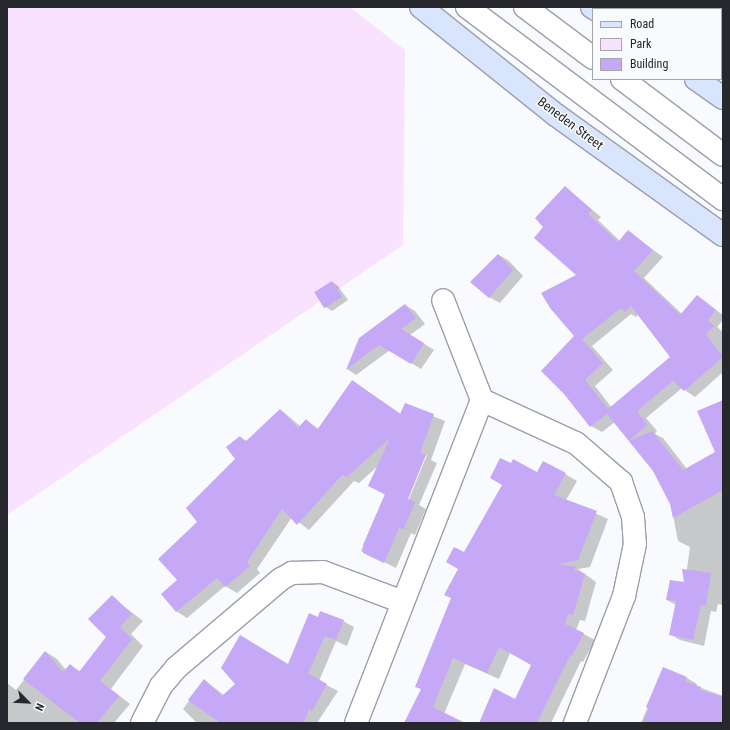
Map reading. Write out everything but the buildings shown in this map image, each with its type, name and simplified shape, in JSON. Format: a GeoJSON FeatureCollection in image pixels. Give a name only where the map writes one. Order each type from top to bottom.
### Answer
{"type":"FeatureCollection","features":[{"type":"Feature","properties":{"kind":"main road","name":"Beneden Street"},"geometry":{"type":"LineString","coordinates":[[421,7],[556,115],[723,235]]}},
{"type":"Feature","properties":{"kind":"main road"},"geometry":{"type":"LineString","coordinates":[[697,80],[723,98]]}},
{"type":"Feature","properties":{"kind":"street"},"geometry":{"type":"LineString","coordinates":[[468,7],[723,199]]}},
{"type":"Feature","properties":{"kind":"street"},"geometry":{"type":"LineString","coordinates":[[525,7],[592,57]]}},
{"type":"Feature","properties":{"kind":"street"},"geometry":{"type":"LineString","coordinates":[[623,80],[723,155]]}},
{"type":"Feature","properties":{"kind":"street"},"geometry":{"type":"LineString","coordinates":[[356,723],[482,400],[444,300]]}},
{"type":"Feature","properties":{"kind":"street"},"geometry":{"type":"LineString","coordinates":[[482,400],[576,443],[621,482],[633,516],[635,544],[624,596],[575,723]]}},
{"type":"Feature","properties":{"kind":"street"},"geometry":{"type":"LineString","coordinates":[[142,723],[161,686],[176,668],[281,579],[292,573],[323,572],[403,602]]}},
{"type":"Feature","properties":{"kind":"green space"},"geometry":{"type":"Polygon","coordinates":[[[7,7],[350,7],[405,50],[403,245],[7,515],[7,7]]]}},
{"type":"Feature","properties":{"kind":"green space"},"geometry":{"type":"Polygon","coordinates":[[[666,7],[723,7],[723,47],[722,8],[666,7]]]}}]}
